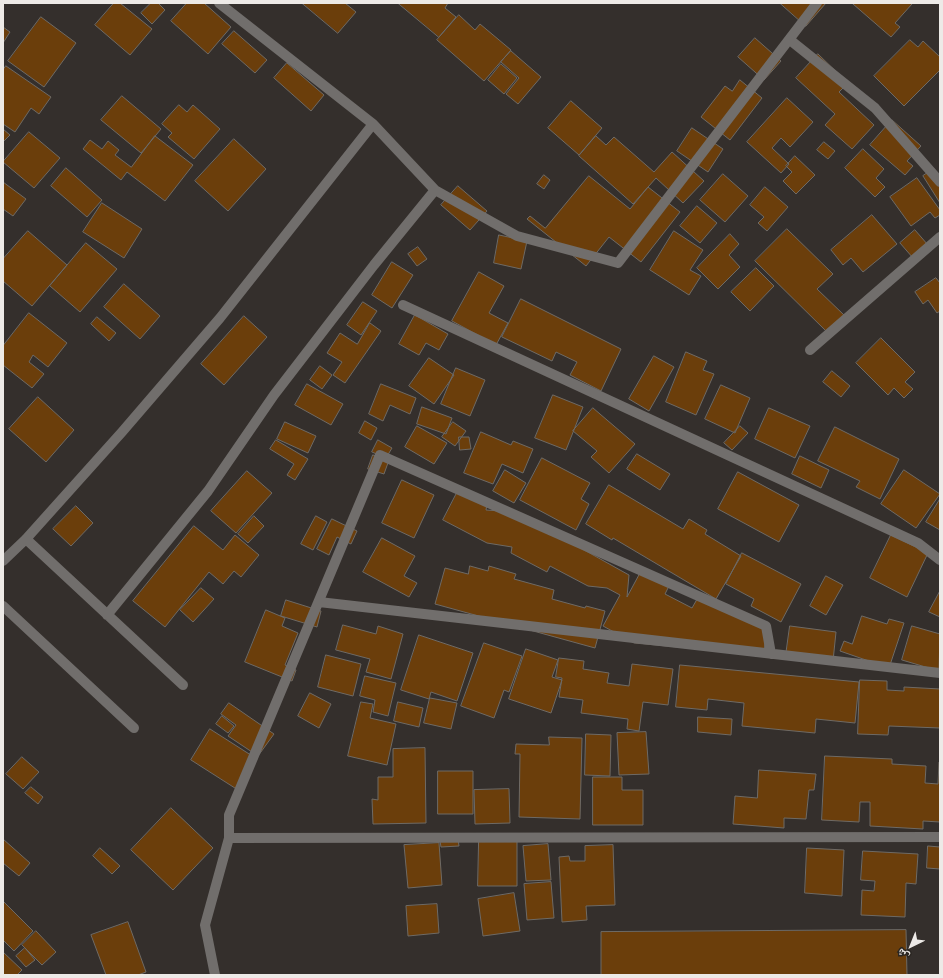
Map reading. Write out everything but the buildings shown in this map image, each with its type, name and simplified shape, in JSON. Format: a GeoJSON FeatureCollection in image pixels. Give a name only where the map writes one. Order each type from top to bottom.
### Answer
{"type":"FeatureCollection","features":[{"type":"Feature","properties":{"kind":"street"},"geometry":{"type":"LineString","coordinates":[[219,3],[373,124],[435,190],[517,236],[618,263],[817,3]]}},
{"type":"Feature","properties":{"kind":"street"},"geometry":{"type":"LineString","coordinates":[[790,40],[875,108],[940,182]]}},
{"type":"Feature","properties":{"kind":"street"},"geometry":{"type":"LineString","coordinates":[[3,561],[26,539],[220,318],[373,124]]}},
{"type":"Feature","properties":{"kind":"street"},"geometry":{"type":"LineString","coordinates":[[108,615],[208,491],[274,396],[374,265],[435,190]]}},
{"type":"Feature","properties":{"kind":"street"},"geometry":{"type":"LineString","coordinates":[[810,350],[940,237]]}},
{"type":"Feature","properties":{"kind":"street"},"geometry":{"type":"LineString","coordinates":[[403,305],[918,543],[940,560]]}},
{"type":"Feature","properties":{"kind":"street"},"geometry":{"type":"LineString","coordinates":[[215,975],[205,926],[228,838],[229,815],[320,602],[380,455],[766,626],[771,654]]}},
{"type":"Feature","properties":{"kind":"street"},"geometry":{"type":"LineString","coordinates":[[26,539],[183,685]]}},
{"type":"Feature","properties":{"kind":"street"},"geometry":{"type":"LineString","coordinates":[[320,602],[940,673]]}},
{"type":"Feature","properties":{"kind":"street"},"geometry":{"type":"LineString","coordinates":[[3,606],[134,728]]}},
{"type":"Feature","properties":{"kind":"street"},"geometry":{"type":"LineString","coordinates":[[228,838],[940,837]]}}]}
